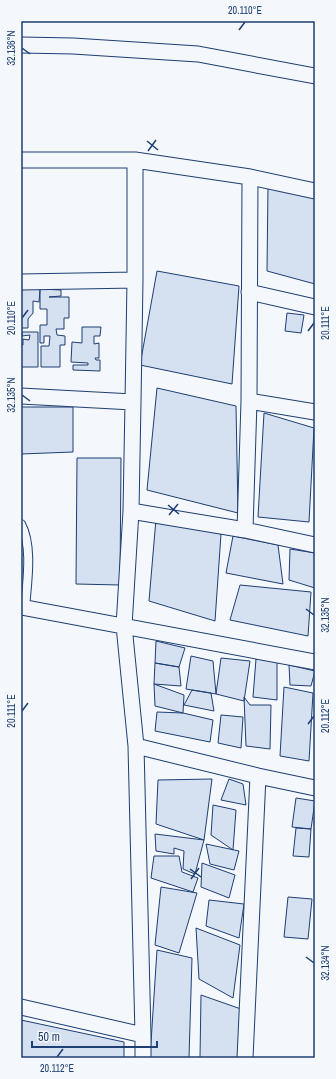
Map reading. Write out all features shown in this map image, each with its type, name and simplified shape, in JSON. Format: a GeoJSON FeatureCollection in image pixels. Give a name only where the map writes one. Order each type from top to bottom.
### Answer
{"type":"FeatureCollection","features":[{"type":"Feature","properties":{"kind":"street"},"geometry":{"type":"LineString","coordinates":[[21,45],[73,46],[198,54],[315,76]]}},
{"type":"Feature","properties":{"kind":"street"},"geometry":{"type":"LineString","coordinates":[[21,160],[135,160],[250,177],[315,191]]}},
{"type":"Feature","properties":{"kind":"street"},"geometry":{"type":"LineString","coordinates":[[135,160],[133,402],[130,511],[124,626],[136,746],[143,1058]]}},
{"type":"Feature","properties":{"kind":"street"},"geometry":{"type":"LineString","coordinates":[[245,530],[249,401],[250,177]]}},
{"type":"Feature","properties":{"kind":"street"},"geometry":{"type":"LineString","coordinates":[[21,282],[135,280]]}},
{"type":"Feature","properties":{"kind":"street"},"geometry":{"type":"LineString","coordinates":[[249,292],[315,306]]}},
{"type":"Feature","properties":{"kind":"street"},"geometry":{"type":"LineString","coordinates":[[21,396],[133,402]]}},
{"type":"Feature","properties":{"kind":"street"},"geometry":{"type":"LineString","coordinates":[[249,401],[315,412]]}},
{"type":"Feature","properties":{"kind":"street"},"geometry":{"type":"LineString","coordinates":[[130,511],[245,530],[315,545]]}},
{"type":"Feature","properties":{"kind":"street"},"geometry":{"type":"LineString","coordinates":[[23,607],[315,662]]}},
{"type":"Feature","properties":{"kind":"street"},"geometry":{"type":"LineString","coordinates":[[136,746],[258,776],[315,788]]}},
{"type":"Feature","properties":{"kind":"street"},"geometry":{"type":"LineString","coordinates":[[245,1058],[258,776]]}},
{"type":"Feature","properties":{"kind":"street"},"geometry":{"type":"LineString","coordinates":[[21,1007],[143,1035]]}},
{"type":"Feature","properties":{"kind":"lane"},"geometry":{"type":"LineString","coordinates":[[21,524],[25,531],[28,561],[23,607]]}},
{"type":"Feature","properties":{"kind":"building"},"geometry":{"type":"Polygon","coordinates":[[[268,185],[315,198],[315,284],[267,271],[268,185]]]}},
{"type":"Feature","properties":{"kind":"building"},"geometry":{"type":"Polygon","coordinates":[[[157,271],[239,286],[232,384],[140,365],[157,271]]]}},
{"type":"Feature","properties":{"kind":"building"},"geometry":{"type":"Polygon","coordinates":[[[21,288],[40,289],[39,302],[33,301],[33,313],[28,319],[28,328],[21,328],[21,288]]]}},
{"type":"Feature","properties":{"kind":"building"},"geometry":{"type":"Polygon","coordinates":[[[40,289],[61,290],[61,296],[49,297],[69,297],[69,318],[64,318],[64,329],[56,329],[57,335],[65,336],[65,345],[60,345],[60,367],[41,367],[41,346],[49,346],[50,336],[44,336],[44,343],[40,343],[40,325],[47,325],[47,309],[40,309],[40,289]]]}},
{"type":"Feature","properties":{"kind":"building"},"geometry":{"type":"Polygon","coordinates":[[[287,313],[304,315],[301,333],[285,331],[287,313]]]}},
{"type":"Feature","properties":{"kind":"building"},"geometry":{"type":"Polygon","coordinates":[[[82,327],[101,327],[100,336],[94,336],[94,344],[99,343],[99,358],[95,358],[96,360],[100,360],[100,371],[73,370],[73,365],[88,365],[88,363],[71,362],[72,342],[82,343],[82,327]]]}},
{"type":"Feature","properties":{"kind":"building"},"geometry":{"type":"Polygon","coordinates":[[[22,332],[38,332],[38,367],[21,367],[21,345],[23,345],[23,339],[29,340],[30,335],[22,336],[22,332]]]}},
{"type":"Feature","properties":{"kind":"building"},"geometry":{"type":"Polygon","coordinates":[[[157,388],[236,406],[238,513],[147,490],[157,388]]]}},
{"type":"Feature","properties":{"kind":"building"},"geometry":{"type":"Polygon","coordinates":[[[21,407],[73,407],[73,452],[21,454],[21,407]]]}},
{"type":"Feature","properties":{"kind":"building"},"geometry":{"type":"Polygon","coordinates":[[[264,413],[314,428],[309,522],[258,517],[264,413]]]}},
{"type":"Feature","properties":{"kind":"building"},"geometry":{"type":"Polygon","coordinates":[[[77,458],[121,458],[120,585],[76,584],[77,458]]]}},
{"type":"Feature","properties":{"kind":"building"},"geometry":{"type":"Polygon","coordinates":[[[156,519],[221,534],[215,621],[149,601],[156,519]]]}},
{"type":"Feature","properties":{"kind":"building"},"geometry":{"type":"Polygon","coordinates":[[[233,536],[278,545],[283,584],[226,573],[233,536]]]}},
{"type":"Feature","properties":{"kind":"building"},"geometry":{"type":"Polygon","coordinates":[[[290,549],[315,553],[315,588],[289,580],[290,549]]]}},
{"type":"Feature","properties":{"kind":"building"},"geometry":{"type":"Polygon","coordinates":[[[240,585],[311,592],[308,636],[230,620],[240,585]]]}},
{"type":"Feature","properties":{"kind":"building"},"geometry":{"type":"Polygon","coordinates":[[[156,641],[185,648],[179,667],[155,663],[156,641]]]}},
{"type":"Feature","properties":{"kind":"building"},"geometry":{"type":"Polygon","coordinates":[[[191,656],[213,661],[216,694],[186,689],[191,656]]]}},
{"type":"Feature","properties":{"kind":"building"},"geometry":{"type":"Polygon","coordinates":[[[221,658],[250,661],[244,701],[216,694],[221,658]]]}},
{"type":"Feature","properties":{"kind":"building"},"geometry":{"type":"Polygon","coordinates":[[[256,659],[277,661],[277,700],[253,697],[256,659]]]}},
{"type":"Feature","properties":{"kind":"building"},"geometry":{"type":"Polygon","coordinates":[[[155,663],[179,667],[181,686],[154,684],[155,663]]]}},
{"type":"Feature","properties":{"kind":"building"},"geometry":{"type":"Polygon","coordinates":[[[289,665],[315,671],[311,686],[290,685],[289,665]]]}},
{"type":"Feature","properties":{"kind":"building"},"geometry":{"type":"Polygon","coordinates":[[[154,684],[184,695],[183,713],[155,706],[154,684]]]}},
{"type":"Feature","properties":{"kind":"building"},"geometry":{"type":"Polygon","coordinates":[[[284,687],[313,693],[309,761],[280,756],[284,687]]]}},
{"type":"Feature","properties":{"kind":"building"},"geometry":{"type":"Polygon","coordinates":[[[192,690],[211,693],[214,711],[184,705],[192,690]]]}},
{"type":"Feature","properties":{"kind":"building"},"geometry":{"type":"Polygon","coordinates":[[[244,697],[250,705],[271,705],[270,749],[246,746],[244,697]]]}},
{"type":"Feature","properties":{"kind":"building"},"geometry":{"type":"Polygon","coordinates":[[[157,712],[183,713],[213,720],[210,742],[155,731],[157,712]]]}},
{"type":"Feature","properties":{"kind":"building"},"geometry":{"type":"Polygon","coordinates":[[[221,715],[243,717],[241,748],[218,743],[221,715]]]}},
{"type":"Feature","properties":{"kind":"building"},"geometry":{"type":"Polygon","coordinates":[[[212,779],[204,840],[156,824],[158,780],[212,779]]]}},
{"type":"Feature","properties":{"kind":"building"},"geometry":{"type":"Polygon","coordinates":[[[229,779],[243,784],[246,805],[221,800],[229,779]]]}},
{"type":"Feature","properties":{"kind":"building"},"geometry":{"type":"Polygon","coordinates":[[[296,798],[315,801],[311,829],[292,827],[296,798]]]}},
{"type":"Feature","properties":{"kind":"building"},"geometry":{"type":"Polygon","coordinates":[[[213,805],[236,810],[233,850],[211,835],[213,805]]]}},
{"type":"Feature","properties":{"kind":"building"},"geometry":{"type":"Polygon","coordinates":[[[296,828],[311,829],[309,857],[293,856],[296,828]]]}},
{"type":"Feature","properties":{"kind":"building"},"geometry":{"type":"Polygon","coordinates":[[[155,834],[204,840],[195,874],[183,869],[184,851],[174,848],[174,854],[156,851],[155,834]]]}},
{"type":"Feature","properties":{"kind":"building"},"geometry":{"type":"Polygon","coordinates":[[[206,844],[239,851],[234,870],[210,864],[206,844]]]}},
{"type":"Feature","properties":{"kind":"building"},"geometry":{"type":"Polygon","coordinates":[[[154,856],[179,856],[182,872],[198,878],[193,892],[151,878],[154,856]]]}},
{"type":"Feature","properties":{"kind":"building"},"geometry":{"type":"Polygon","coordinates":[[[202,863],[235,875],[229,898],[201,887],[202,863]]]}},
{"type":"Feature","properties":{"kind":"building"},"geometry":{"type":"Polygon","coordinates":[[[161,887],[197,893],[179,953],[155,945],[161,887]]]}},
{"type":"Feature","properties":{"kind":"building"},"geometry":{"type":"Polygon","coordinates":[[[288,897],[312,899],[308,939],[284,937],[288,897]]]}},
{"type":"Feature","properties":{"kind":"building"},"geometry":{"type":"Polygon","coordinates":[[[209,900],[244,904],[239,938],[206,926],[209,900]]]}},
{"type":"Feature","properties":{"kind":"building"},"geometry":{"type":"Polygon","coordinates":[[[196,928],[240,945],[233,998],[199,979],[196,928]]]}},
{"type":"Feature","properties":{"kind":"building"},"geometry":{"type":"Polygon","coordinates":[[[157,950],[192,958],[189,1058],[150,1058],[157,950]]]}},
{"type":"Feature","properties":{"kind":"building"},"geometry":{"type":"Polygon","coordinates":[[[201,995],[241,1009],[238,1058],[200,1058],[201,995]]]}},
{"type":"Feature","properties":{"kind":"building"},"geometry":{"type":"Polygon","coordinates":[[[21,1020],[124,1042],[124,1058],[21,1058],[21,1020]]]}}]}
